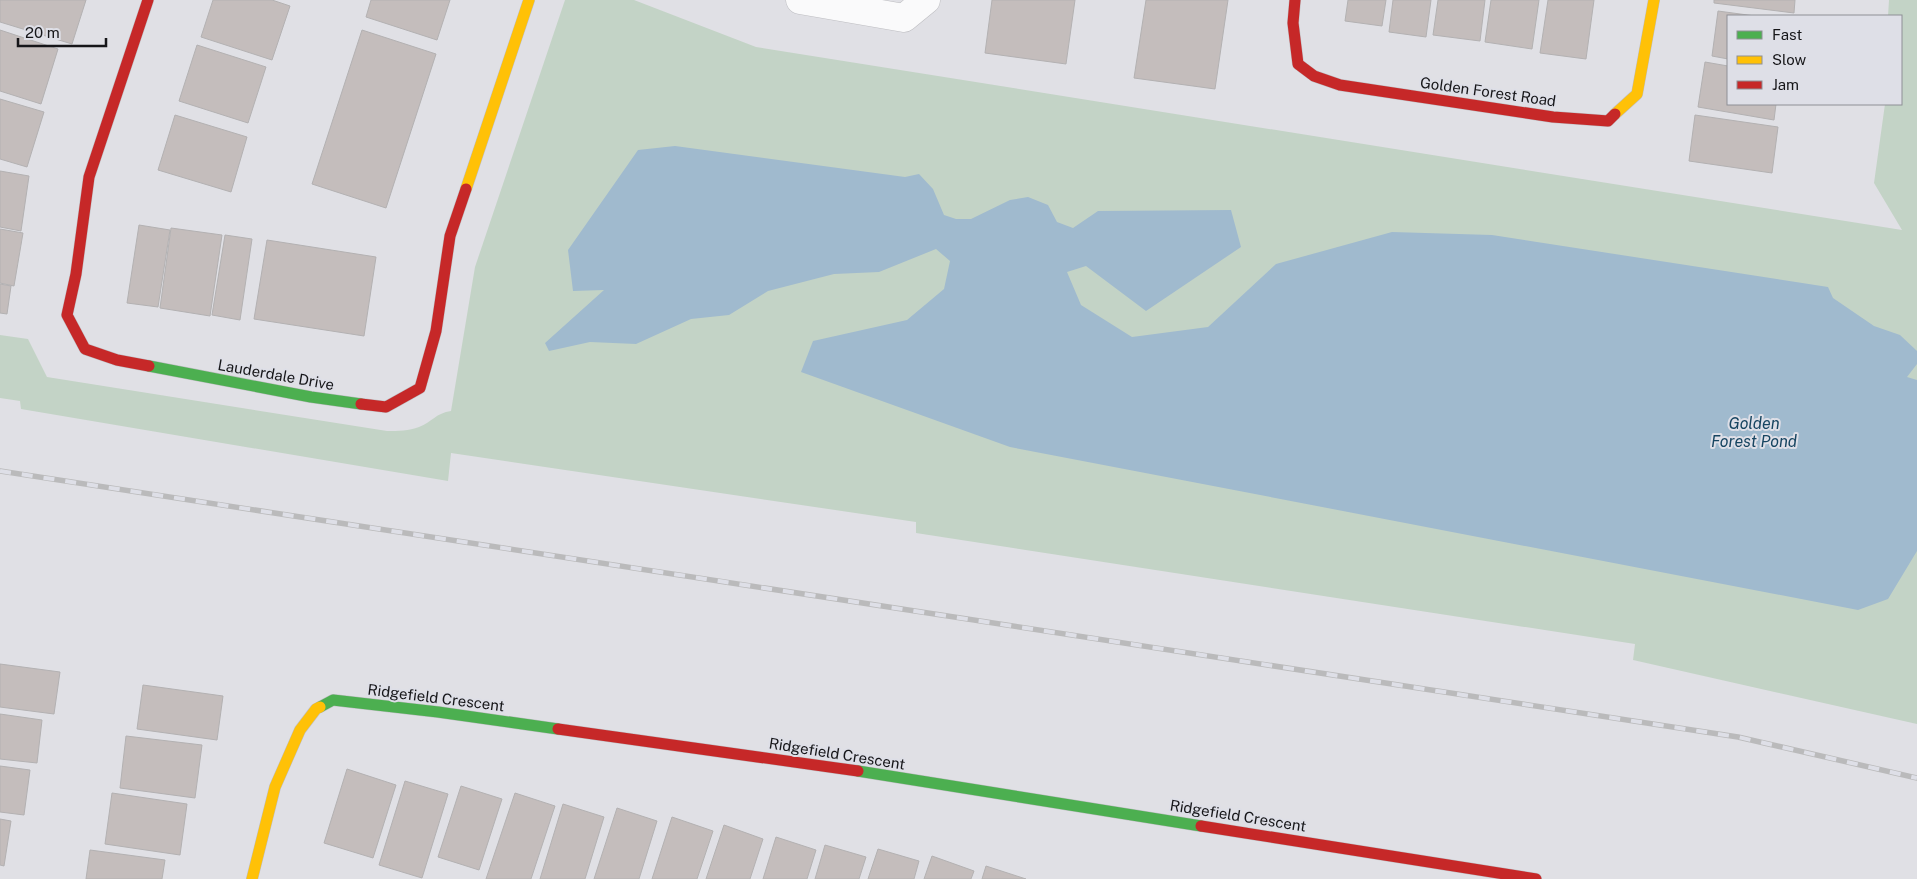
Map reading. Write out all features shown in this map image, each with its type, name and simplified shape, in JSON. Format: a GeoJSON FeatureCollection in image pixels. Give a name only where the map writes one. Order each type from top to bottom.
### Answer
{"type":"FeatureCollection","features":[{"type":"Feature","properties":{"kind":"street","name":"Lauderdale Drive"},"geometry":{"type":"LineString","coordinates":[[148,0],[89,177],[76,274],[67,315],[85,349],[127,362],[311,398],[386,407],[420,388],[436,331],[450,236],[529,0]]}},
{"type":"Feature","properties":{"kind":"street"},"geometry":{"type":"LineString","coordinates":[[800,0],[904,18],[926,0]]}},
{"type":"Feature","properties":{"kind":"street","name":"Golden Forest Road"},"geometry":{"type":"LineString","coordinates":[[1295,0],[1293,22],[1298,64],[1314,76],[1340,85],[1554,117],[1608,121],[1637,94],[1654,0]]}},
{"type":"Feature","properties":{"kind":"street","name":"Ridgefield Crescent"},"geometry":{"type":"LineString","coordinates":[[252,879],[274,787],[296,738],[316,709],[333,700],[438,712],[824,766],[1536,879]]}},
{"type":"Feature","properties":{"kind":"green space"},"geometry":{"type":"Polygon","coordinates":[[[565,0],[634,0],[756,47],[1902,230],[1874,183],[1885,105],[1902,105],[1902,15],[1888,15],[1889,0],[1917,0],[1917,724],[1633,660],[1635,644],[916,533],[916,522],[451,453],[448,481],[21,409],[20,401],[0,398],[0,335],[28,339],[47,377],[387,431],[403,431],[415,428],[451,411],[475,267],[565,0]]]}},
{"type":"Feature","properties":{"kind":"water","name":"Golden Forest Pond"},"geometry":{"type":"Polygon","coordinates":[[[675,146],[905,177],[919,174],[933,189],[944,215],[956,219],[971,219],[1010,200],[1028,197],[1048,205],[1057,222],[1073,228],[1098,211],[1231,210],[1241,247],[1146,311],[1086,266],[1067,272],[1081,305],[1132,337],[1208,327],[1276,264],[1392,232],[1492,235],[1828,287],[1833,298],[1874,326],[1900,335],[1917,351],[1917,364],[1907,377],[1917,380],[1917,551],[1888,599],[1858,610],[1010,447],[801,372],[813,341],[907,320],[944,289],[950,261],[936,249],[879,272],[834,274],[768,291],[729,315],[691,319],[636,344],[590,342],[549,351],[545,343],[604,290],[573,291],[568,250],[638,150],[675,146]]]}},
{"type":"Feature","properties":{"kind":"building"},"geometry":{"type":"Polygon","coordinates":[[[0,0],[86,0],[72,44],[0,22],[0,0]]]}},
{"type":"Feature","properties":{"kind":"building"},"geometry":{"type":"Polygon","coordinates":[[[213,0],[272,0],[290,6],[272,60],[201,37],[213,0]]]}},
{"type":"Feature","properties":{"kind":"building"},"geometry":{"type":"Polygon","coordinates":[[[371,0],[450,0],[437,40],[366,17],[371,0]]]}},
{"type":"Feature","properties":{"kind":"building"},"geometry":{"type":"Polygon","coordinates":[[[992,0],[1075,0],[1066,64],[985,53],[992,0]]]}},
{"type":"Feature","properties":{"kind":"building"},"geometry":{"type":"Polygon","coordinates":[[[1146,0],[1228,0],[1215,89],[1134,78],[1146,0]]]}},
{"type":"Feature","properties":{"kind":"building"},"geometry":{"type":"Polygon","coordinates":[[[1348,0],[1386,0],[1382,26],[1345,21],[1348,0]]]}},
{"type":"Feature","properties":{"kind":"building"},"geometry":{"type":"Polygon","coordinates":[[[1393,0],[1431,0],[1426,37],[1389,32],[1393,0]]]}},
{"type":"Feature","properties":{"kind":"building"},"geometry":{"type":"Polygon","coordinates":[[[1438,0],[1485,0],[1480,41],[1433,35],[1438,0]]]}},
{"type":"Feature","properties":{"kind":"building"},"geometry":{"type":"Polygon","coordinates":[[[1491,0],[1539,0],[1532,49],[1485,42],[1491,0]]]}},
{"type":"Feature","properties":{"kind":"building"},"geometry":{"type":"Polygon","coordinates":[[[1548,0],[1594,0],[1586,59],[1540,53],[1548,0]]]}},
{"type":"Feature","properties":{"kind":"building"},"geometry":{"type":"Polygon","coordinates":[[[1714,0],[1795,0],[1794,13],[1714,3],[1714,0]]]}},
{"type":"Feature","properties":{"kind":"building"},"geometry":{"type":"Polygon","coordinates":[[[1718,11],[1748,15],[1727,15],[1727,59],[1712,56],[1718,11]]]}},
{"type":"Feature","properties":{"kind":"building"},"geometry":{"type":"Polygon","coordinates":[[[0,30],[58,49],[41,104],[0,91],[0,30]]]}},
{"type":"Feature","properties":{"kind":"building"},"geometry":{"type":"Polygon","coordinates":[[[362,30],[436,54],[386,208],[312,184],[362,30]]]}},
{"type":"Feature","properties":{"kind":"building"},"geometry":{"type":"Polygon","coordinates":[[[197,45],[266,67],[248,123],[179,101],[197,45]]]}},
{"type":"Feature","properties":{"kind":"building"},"geometry":{"type":"Polygon","coordinates":[[[1705,62],[1727,66],[1727,105],[1776,105],[1774,120],[1698,107],[1705,62]]]}},
{"type":"Feature","properties":{"kind":"building"},"geometry":{"type":"Polygon","coordinates":[[[0,99],[44,112],[27,167],[0,159],[0,99]]]}},
{"type":"Feature","properties":{"kind":"building"},"geometry":{"type":"Polygon","coordinates":[[[175,115],[247,137],[231,192],[158,170],[175,115]]]}},
{"type":"Feature","properties":{"kind":"building"},"geometry":{"type":"Polygon","coordinates":[[[1695,115],[1778,127],[1772,173],[1689,161],[1695,115]]]}},
{"type":"Feature","properties":{"kind":"building"},"geometry":{"type":"Polygon","coordinates":[[[0,171],[29,176],[21,231],[0,227],[0,171]]]}},
{"type":"Feature","properties":{"kind":"building"},"geometry":{"type":"Polygon","coordinates":[[[139,225],[170,230],[158,307],[127,303],[139,225]]]}},
{"type":"Feature","properties":{"kind":"building"},"geometry":{"type":"Polygon","coordinates":[[[171,228],[222,235],[210,316],[160,308],[171,228]]]}},
{"type":"Feature","properties":{"kind":"building"},"geometry":{"type":"Polygon","coordinates":[[[0,229],[23,233],[14,286],[0,283],[0,229]]]}},
{"type":"Feature","properties":{"kind":"building"},"geometry":{"type":"Polygon","coordinates":[[[225,235],[252,239],[240,320],[212,315],[225,235]]]}},
{"type":"Feature","properties":{"kind":"building"},"geometry":{"type":"Polygon","coordinates":[[[267,240],[376,257],[364,336],[254,319],[267,240]]]}},
{"type":"Feature","properties":{"kind":"building"},"geometry":{"type":"Polygon","coordinates":[[[0,284],[11,286],[7,314],[0,313],[0,284]]]}},
{"type":"Feature","properties":{"kind":"building"},"geometry":{"type":"Polygon","coordinates":[[[0,664],[60,672],[54,714],[0,707],[0,664]]]}},
{"type":"Feature","properties":{"kind":"building"},"geometry":{"type":"Polygon","coordinates":[[[143,685],[223,696],[217,740],[137,729],[143,685]]]}},
{"type":"Feature","properties":{"kind":"building"},"geometry":{"type":"Polygon","coordinates":[[[0,714],[42,720],[37,763],[0,759],[0,714]]]}},
{"type":"Feature","properties":{"kind":"building"},"geometry":{"type":"Polygon","coordinates":[[[126,736],[202,745],[195,798],[120,788],[126,736]]]}},
{"type":"Feature","properties":{"kind":"building"},"geometry":{"type":"Polygon","coordinates":[[[0,766],[30,770],[24,815],[0,812],[0,766]]]}},
{"type":"Feature","properties":{"kind":"building"},"geometry":{"type":"Polygon","coordinates":[[[347,769],[396,785],[373,858],[324,843],[347,769]]]}},
{"type":"Feature","properties":{"kind":"building"},"geometry":{"type":"Polygon","coordinates":[[[405,781],[448,794],[422,878],[379,865],[405,781]]]}},
{"type":"Feature","properties":{"kind":"building"},"geometry":{"type":"Polygon","coordinates":[[[461,786],[502,799],[479,870],[438,857],[461,786]]]}},
{"type":"Feature","properties":{"kind":"building"},"geometry":{"type":"Polygon","coordinates":[[[112,793],[187,804],[180,855],[105,844],[112,793]]]}},
{"type":"Feature","properties":{"kind":"building"},"geometry":{"type":"Polygon","coordinates":[[[515,793],[555,806],[531,879],[486,879],[515,793]]]}},
{"type":"Feature","properties":{"kind":"building"},"geometry":{"type":"Polygon","coordinates":[[[563,804],[604,817],[585,879],[540,879],[563,804]]]}},
{"type":"Feature","properties":{"kind":"building"},"geometry":{"type":"Polygon","coordinates":[[[617,808],[657,821],[639,879],[594,879],[617,808]]]}},
{"type":"Feature","properties":{"kind":"building"},"geometry":{"type":"Polygon","coordinates":[[[672,817],[713,831],[697,879],[652,879],[672,817]]]}},
{"type":"Feature","properties":{"kind":"building"},"geometry":{"type":"Polygon","coordinates":[[[0,819],[11,821],[4,866],[0,865],[0,819]]]}},
{"type":"Feature","properties":{"kind":"building"},"geometry":{"type":"Polygon","coordinates":[[[724,825],[763,839],[750,879],[706,879],[724,825]]]}},
{"type":"Feature","properties":{"kind":"building"},"geometry":{"type":"Polygon","coordinates":[[[776,837],[816,850],[807,879],[763,879],[776,837]]]}},
{"type":"Feature","properties":{"kind":"building"},"geometry":{"type":"Polygon","coordinates":[[[825,845],[866,857],[859,879],[815,879],[825,845]]]}},
{"type":"Feature","properties":{"kind":"building"},"geometry":{"type":"Polygon","coordinates":[[[878,849],[919,861],[914,879],[868,879],[878,849]]]}},
{"type":"Feature","properties":{"kind":"building"},"geometry":{"type":"Polygon","coordinates":[[[90,850],[165,860],[162,879],[86,879],[90,850]]]}},
{"type":"Feature","properties":{"kind":"building"},"geometry":{"type":"Polygon","coordinates":[[[932,856],[974,871],[971,879],[924,879],[932,856]]]}},
{"type":"Feature","properties":{"kind":"building"},"geometry":{"type":"Polygon","coordinates":[[[986,866],[1026,879],[982,879],[986,866]]]}},
{"type":"Feature","properties":{"kind":"railway"},"geometry":{"type":"LineString","coordinates":[[0,471],[1738,737],[1917,778]]}},
{"type":"Feature","properties":{"kind":"traffic: fast"},"geometry":{"type":"LineString","coordinates":[[149,366],[311,397],[361,404]]}},
{"type":"Feature","properties":{"kind":"traffic: fast"},"geometry":{"type":"LineString","coordinates":[[320,707],[333,700],[438,712],[558,729]]}},
{"type":"Feature","properties":{"kind":"traffic: fast"},"geometry":{"type":"LineString","coordinates":[[858,771],[1201,826]]}},
{"type":"Feature","properties":{"kind":"traffic: slow"},"geometry":{"type":"LineString","coordinates":[[466,189],[529,0]]}},
{"type":"Feature","properties":{"kind":"traffic: slow"},"geometry":{"type":"LineString","coordinates":[[1615,114],[1637,94],[1654,0]]}},
{"type":"Feature","properties":{"kind":"traffic: slow"},"geometry":{"type":"LineString","coordinates":[[252,879],[275,787],[300,730],[316,709],[320,707]]}},
{"type":"Feature","properties":{"kind":"traffic: jam"},"geometry":{"type":"LineString","coordinates":[[148,0],[89,177],[76,274],[67,315],[85,349],[117,360],[149,366]]}},
{"type":"Feature","properties":{"kind":"traffic: jam"},"geometry":{"type":"LineString","coordinates":[[1295,0],[1293,23],[1298,64],[1314,76],[1340,85],[1553,117],[1608,121],[1615,114]]}},
{"type":"Feature","properties":{"kind":"traffic: jam"},"geometry":{"type":"LineString","coordinates":[[361,404],[386,407],[420,388],[436,331],[450,236],[466,189]]}},
{"type":"Feature","properties":{"kind":"traffic: jam"},"geometry":{"type":"LineString","coordinates":[[558,729],[858,771]]}},
{"type":"Feature","properties":{"kind":"traffic: jam"},"geometry":{"type":"LineString","coordinates":[[1201,826],[1536,879]]}}]}
